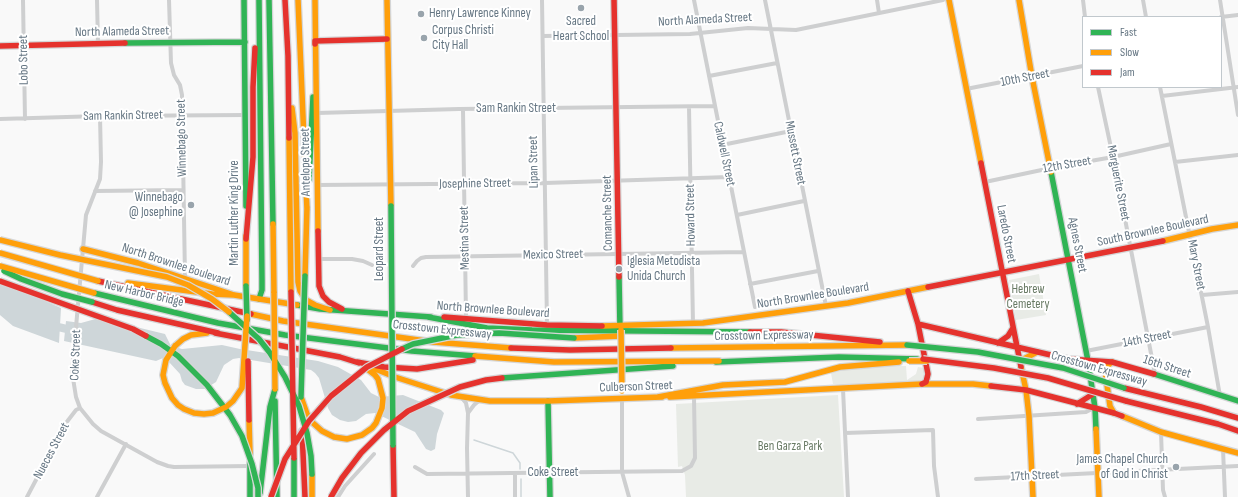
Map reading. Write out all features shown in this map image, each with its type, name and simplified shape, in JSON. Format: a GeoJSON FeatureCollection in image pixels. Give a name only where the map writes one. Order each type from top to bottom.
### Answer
{"type":"FeatureCollection","features":[{"type":"Feature","properties":{"kind":"main road","name":"Martin Luther King Drive"},"geometry":{"type":"LineString","coordinates":[[244,0],[246,114],[246,286],[250,497]]}},
{"type":"Feature","properties":{"kind":"main road"},"geometry":{"type":"LineString","coordinates":[[246,239],[253,156],[253,87],[258,0]]}},
{"type":"Feature","properties":{"kind":"main road"},"geometry":{"type":"LineString","coordinates":[[258,0],[262,280],[262,290],[259,298]]}},
{"type":"Feature","properties":{"kind":"main road"},"geometry":{"type":"LineString","coordinates":[[269,0],[277,497]]}},
{"type":"Feature","properties":{"kind":"main road"},"geometry":{"type":"LineString","coordinates":[[285,0],[288,76],[294,497]]}},
{"type":"Feature","properties":{"kind":"main road"},"geometry":{"type":"LineString","coordinates":[[298,0],[307,210]]}},
{"type":"Feature","properties":{"kind":"main road","name":"Antelope Street"},"geometry":{"type":"LineString","coordinates":[[314,0],[319,286],[323,296],[336,307],[346,311]]}},
{"type":"Feature","properties":{"kind":"main road","name":"Leopard Street"},"geometry":{"type":"LineString","coordinates":[[387,0],[394,497]]}},
{"type":"Feature","properties":{"kind":"main road","name":"Comanche Street"},"geometry":{"type":"LineString","coordinates":[[614,0],[622,399]]}},
{"type":"Feature","properties":{"kind":"main road","name":"Laredo Street"},"geometry":{"type":"LineString","coordinates":[[949,0],[1026,390],[1029,416],[1033,497]]}},
{"type":"Feature","properties":{"kind":"main road","name":"Agnes Street"},"geometry":{"type":"LineString","coordinates":[[1019,0],[1032,77],[1088,361],[1095,408],[1099,497]]}},
{"type":"Feature","properties":{"kind":"main road"},"geometry":{"type":"LineString","coordinates":[[305,497],[301,396],[307,210],[315,41],[387,39]]}},
{"type":"Feature","properties":{"kind":"main road","name":"North Alameda Street"},"geometry":{"type":"LineString","coordinates":[[0,46],[170,42],[245,42]]}},
{"type":"Feature","properties":{"kind":"main road"},"geometry":{"type":"LineString","coordinates":[[288,76],[295,133],[298,282],[300,291],[306,300],[330,310]]}},
{"type":"Feature","properties":{"kind":"main road","name":"South Brownlee Boulevard"},"geometry":{"type":"LineString","coordinates":[[908,291],[1130,248],[1212,229],[1238,225]]}},
{"type":"Feature","properties":{"kind":"main road"},"geometry":{"type":"LineString","coordinates":[[0,240],[60,255],[167,277],[212,299],[238,318],[259,339],[270,354],[285,377],[299,406],[307,433],[311,456],[312,497]]}},
{"type":"Feature","properties":{"kind":"main road","name":"North Brownlee Boulevard"},"geometry":{"type":"LineString","coordinates":[[83,249],[118,257],[234,294],[330,310],[428,317],[466,318],[547,325],[620,328],[692,324],[826,306],[908,291]]}},
{"type":"Feature","properties":{"kind":"main road","name":"New Harbor Bridge"},"geometry":{"type":"LineString","coordinates":[[0,252],[98,281],[283,321]]}},
{"type":"Feature","properties":{"kind":"main road"},"geometry":{"type":"LineString","coordinates":[[0,268],[21,279],[62,294],[116,310],[164,322],[268,344],[340,357],[384,368],[403,370],[417,369],[489,357]]}},
{"type":"Feature","properties":{"kind":"main road","name":"New Harbor Bridge"},"geometry":{"type":"LineString","coordinates":[[0,268],[94,293],[218,323],[285,335]]}},
{"type":"Feature","properties":{"kind":"main road"},"geometry":{"type":"LineString","coordinates":[[0,281],[133,328],[161,344],[178,356],[208,384],[230,415],[242,436],[252,464],[259,497]]}},
{"type":"Feature","properties":{"kind":"main road"},"geometry":{"type":"LineString","coordinates":[[98,281],[165,287],[212,294],[234,294]]}},
{"type":"Feature","properties":{"kind":"main road"},"geometry":{"type":"LineString","coordinates":[[908,291],[918,324],[928,374],[926,382],[922,384]]}},
{"type":"Feature","properties":{"kind":"main road"},"geometry":{"type":"LineString","coordinates":[[218,333],[204,332],[191,335],[183,339],[175,346],[166,360],[163,375],[172,398],[178,405],[194,413],[213,413],[226,407],[233,401],[242,388],[247,316]]}},
{"type":"Feature","properties":{"kind":"main road"},"geometry":{"type":"LineString","coordinates":[[428,317],[487,328],[532,330],[781,332],[906,345]]}},
{"type":"Feature","properties":{"kind":"main road","name":"Crosstown Expressway"},"geometry":{"type":"LineString","coordinates":[[283,321],[433,342],[512,348],[570,350],[906,345],[978,352],[1064,368],[1124,388],[1201,406],[1238,418]]}},
{"type":"Feature","properties":{"kind":"main road","name":"Crosstown Expressway"},"geometry":{"type":"LineString","coordinates":[[918,324],[1017,348],[1068,359],[1088,361]]}},
{"type":"Feature","properties":{"kind":"main road"},"geometry":{"type":"LineString","coordinates":[[998,343],[1008,336],[1013,328]]}},
{"type":"Feature","properties":{"kind":"main road"},"geometry":{"type":"LineString","coordinates":[[272,497],[285,459],[296,440],[309,421],[331,396],[367,367],[413,344],[458,335],[499,333],[574,338],[754,332]]}},
{"type":"Feature","properties":{"kind":"main road","name":"Crosstown Expressway"},"geometry":{"type":"LineString","coordinates":[[285,335],[412,351],[561,362],[719,361]]}},
{"type":"Feature","properties":{"kind":"main road"},"geometry":{"type":"LineString","coordinates":[[1020,361],[1037,352]]}},
{"type":"Feature","properties":{"kind":"main road"},"geometry":{"type":"LineString","coordinates":[[331,497],[342,478],[361,453],[384,430],[408,411],[441,394],[486,380],[673,366],[719,361],[839,357],[908,360]]}},
{"type":"Feature","properties":{"kind":"main road"},"geometry":{"type":"LineString","coordinates":[[658,398],[723,385],[785,382],[840,367],[908,360]]}},
{"type":"Feature","properties":{"kind":"main road","name":"Crosstown Expressway"},"geometry":{"type":"LineString","coordinates":[[908,360],[935,360],[994,368],[1048,378],[1126,401],[1218,424],[1238,431]]}},
{"type":"Feature","properties":{"kind":"main road","name":"16th Street"},"geometry":{"type":"LineString","coordinates":[[1088,361],[1112,362],[1155,374],[1238,401]]}},
{"type":"Feature","properties":{"kind":"main road"},"geometry":{"type":"LineString","coordinates":[[301,396],[307,414],[318,428],[334,437],[347,438],[362,435],[376,423],[382,408],[382,392],[375,375],[357,362]]}},
{"type":"Feature","properties":{"kind":"main road","name":"Culberson Street"},"geometry":{"type":"LineString","coordinates":[[357,362],[410,382],[462,397],[490,401],[694,397],[922,384]]}},
{"type":"Feature","properties":{"kind":"main road"},"geometry":{"type":"LineString","coordinates":[[1112,362],[1106,367],[1105,371],[1110,406],[1114,413]]}},
{"type":"Feature","properties":{"kind":"main road"},"geometry":{"type":"LineString","coordinates":[[922,384],[973,384],[1026,390],[1114,413],[1161,432],[1238,453]]}},
{"type":"Feature","properties":{"kind":"main road"},"geometry":{"type":"LineString","coordinates":[[259,497],[270,407],[275,389]]}},
{"type":"Feature","properties":{"kind":"main road"},"geometry":{"type":"LineString","coordinates":[[1077,404],[1093,394]]}},
{"type":"Feature","properties":{"kind":"main road"},"geometry":{"type":"LineString","coordinates":[[548,401],[550,497]]}},
{"type":"Feature","properties":{"kind":"street","name":"Lobo Street"},"geometry":{"type":"LineString","coordinates":[[23,0],[25,119]]}},
{"type":"Feature","properties":{"kind":"street"},"geometry":{"type":"LineString","coordinates":[[97,0],[98,44]]}},
{"type":"Feature","properties":{"kind":"street","name":"Winnebago Street"},"geometry":{"type":"LineString","coordinates":[[169,0],[171,63],[174,75],[180,85],[182,95],[185,278]]}},
{"type":"Feature","properties":{"kind":"street","name":"Lipan Street"},"geometry":{"type":"LineString","coordinates":[[542,0],[547,325]]}},
{"type":"Feature","properties":{"kind":"street","name":"Caldwell Street"},"geometry":{"type":"LineString","coordinates":[[694,0],[755,308]]}},
{"type":"Feature","properties":{"kind":"street","name":"Mussett Street"},"geometry":{"type":"LineString","coordinates":[[765,0],[826,306]]}},
{"type":"Feature","properties":{"kind":"street"},"geometry":{"type":"LineString","coordinates":[[877,0],[879,13]]}},
{"type":"Feature","properties":{"kind":"street","name":"North Alameda Street"},"geometry":{"type":"LineString","coordinates":[[543,36],[690,34],[748,28],[796,30],[943,0]]}},
{"type":"Feature","properties":{"kind":"street"},"geometry":{"type":"LineString","coordinates":[[1083,0],[1086,16]]}},
{"type":"Feature","properties":{"kind":"street"},"geometry":{"type":"LineString","coordinates":[[1143,0],[1146,16]]}},
{"type":"Feature","properties":{"kind":"street"},"geometry":{"type":"LineString","coordinates":[[1220,0],[1221,16]]}},
{"type":"Feature","properties":{"kind":"street"},"geometry":{"type":"LineString","coordinates":[[1222,17],[1238,15]]}},
{"type":"Feature","properties":{"kind":"street"},"geometry":{"type":"LineString","coordinates":[[1222,22],[1236,87],[1238,114]]}},
{"type":"Feature","properties":{"kind":"street"},"geometry":{"type":"LineString","coordinates":[[708,76],[777,63]]}},
{"type":"Feature","properties":{"kind":"street","name":"10th Street"},"geometry":{"type":"LineString","coordinates":[[966,90],[1082,66]]}},
{"type":"Feature","properties":{"kind":"street"},"geometry":{"type":"LineString","coordinates":[[1162,96],[1236,87]]}},
{"type":"Feature","properties":{"kind":"street","name":"Marguerite Street"},"geometry":{"type":"LineString","coordinates":[[1098,88],[1155,374]]}},
{"type":"Feature","properties":{"kind":"street","name":"Mary Street"},"geometry":{"type":"LineString","coordinates":[[1160,88],[1202,295],[1220,396]]}},
{"type":"Feature","properties":{"kind":"street","name":"Sam Rankin Street"},"geometry":{"type":"LineString","coordinates":[[317,113],[714,106]]}},
{"type":"Feature","properties":{"kind":"street","name":"Howard Street"},"geometry":{"type":"LineString","coordinates":[[689,107],[692,324]]}},
{"type":"Feature","properties":{"kind":"street","name":"Mestina Street"},"geometry":{"type":"LineString","coordinates":[[463,110],[466,318]]}},
{"type":"Feature","properties":{"kind":"street","name":"Sam Rankin Street"},"geometry":{"type":"LineString","coordinates":[[0,119],[246,114]]}},
{"type":"Feature","properties":{"kind":"street","name":"Coke Street"},"geometry":{"type":"LineString","coordinates":[[100,116],[100,179],[86,215],[72,372],[76,397],[80,408],[101,431],[157,462],[168,466],[250,466]]}},
{"type":"Feature","properties":{"kind":"street"},"geometry":{"type":"LineString","coordinates":[[722,145],[791,131]]}},
{"type":"Feature","properties":{"kind":"street","name":"12th Street"},"geometry":{"type":"LineString","coordinates":[[986,182],[1171,144]]}},
{"type":"Feature","properties":{"kind":"street"},"geometry":{"type":"LineString","coordinates":[[1175,162],[1238,155]]}},
{"type":"Feature","properties":{"kind":"street","name":"Josephine Street"},"geometry":{"type":"LineString","coordinates":[[318,185],[545,183],[729,177]]}},
{"type":"Feature","properties":{"kind":"street"},"geometry":{"type":"LineString","coordinates":[[96,191],[183,190]]}},
{"type":"Feature","properties":{"kind":"street"},"geometry":{"type":"LineString","coordinates":[[737,216],[804,201]]}},
{"type":"Feature","properties":{"kind":"street","name":"Mexico Street"},"geometry":{"type":"LineString","coordinates":[[413,266],[421,258],[426,257],[744,252]]}},
{"type":"Feature","properties":{"kind":"street"},"geometry":{"type":"LineString","coordinates":[[319,259],[352,259],[372,265]]}},
{"type":"Feature","properties":{"kind":"street"},"geometry":{"type":"LineString","coordinates":[[750,284],[818,271]]}},
{"type":"Feature","properties":{"kind":"street"},"geometry":{"type":"LineString","coordinates":[[1202,295],[1238,292]]}},
{"type":"Feature","properties":{"kind":"street","name":"14th Street"},"geometry":{"type":"LineString","coordinates":[[1086,351],[1208,327]]}},
{"type":"Feature","properties":{"kind":"street"},"geometry":{"type":"LineString","coordinates":[[843,389],[848,497]]}},
{"type":"Feature","properties":{"kind":"street"},"geometry":{"type":"LineString","coordinates":[[462,397],[466,402],[468,413],[468,497]]}},
{"type":"Feature","properties":{"kind":"street","name":"Coke Street"},"geometry":{"type":"LineString","coordinates":[[415,467],[427,474],[550,474],[682,471],[691,466],[695,458],[694,397]]}},
{"type":"Feature","properties":{"kind":"street","name":"Comanche Street"},"geometry":{"type":"LineString","coordinates":[[622,399],[622,472],[629,497]]}},
{"type":"Feature","properties":{"kind":"street"},"geometry":{"type":"LineString","coordinates":[[468,413],[480,400]]}},
{"type":"Feature","properties":{"kind":"street","name":"Nueces Street"},"geometry":{"type":"LineString","coordinates":[[27,497],[66,423],[76,410],[80,408]]}},
{"type":"Feature","properties":{"kind":"street"},"geometry":{"type":"LineString","coordinates":[[978,419],[1086,412],[1095,408]]}},
{"type":"Feature","properties":{"kind":"street"},"geometry":{"type":"LineString","coordinates":[[845,433],[933,430],[934,466],[938,497]]}},
{"type":"Feature","properties":{"kind":"street"},"geometry":{"type":"LineString","coordinates":[[1161,432],[1162,470],[1165,497]]}},
{"type":"Feature","properties":{"kind":"street"},"geometry":{"type":"LineString","coordinates":[[97,497],[126,444]]}},
{"type":"Feature","properties":{"kind":"street"},"geometry":{"type":"LineString","coordinates":[[1223,449],[1225,497]]}},
{"type":"Feature","properties":{"kind":"street"},"geometry":{"type":"LineString","coordinates":[[338,497],[351,479],[374,454]]}},
{"type":"Feature","properties":{"kind":"street","name":"17th Street"},"geometry":{"type":"LineString","coordinates":[[976,478],[1238,466]]}},
{"type":"Feature","properties":{"kind":"street"},"geometry":{"type":"LineString","coordinates":[[515,473],[515,497]]}},
{"type":"Feature","properties":{"kind":"green space","name":"Hebrew Cemetery"},"geometry":{"type":"Polygon","coordinates":[[[1039,274],[1046,315],[1016,320],[1009,280],[1039,274]]]}},
{"type":"Feature","properties":{"kind":"green space"},"geometry":{"type":"Polygon","coordinates":[[[882,366],[906,366],[907,380],[916,374],[918,367],[924,368],[924,378],[921,382],[842,385],[833,384],[831,373],[848,369],[882,366]]]}},
{"type":"Feature","properties":{"kind":"green space","name":"Ben Garza Park"},"geometry":{"type":"Polygon","coordinates":[[[838,395],[844,497],[686,497],[685,475],[682,466],[678,467],[676,404],[838,395]]]}},
{"type":"Feature","properties":{"kind":"shaded area"},"geometry":{"type":"Polygon","coordinates":[[[0,281],[61,308],[59,343],[13,326],[0,315],[0,281]]]}},
{"type":"Feature","properties":{"kind":"shaded area"},"geometry":{"type":"Polygon","coordinates":[[[99,318],[165,334],[171,346],[182,349],[222,345],[318,361],[338,367],[361,380],[371,393],[379,397],[403,395],[441,410],[444,413],[437,434],[435,449],[431,451],[426,449],[415,432],[375,413],[366,414],[356,421],[348,422],[340,420],[332,415],[328,408],[319,378],[311,370],[239,358],[233,359],[224,365],[216,382],[205,389],[196,389],[185,385],[180,374],[163,358],[156,361],[64,341],[66,321],[81,323],[99,318]]]}},
{"type":"Feature","properties":{"kind":"waterway"},"geometry":{"type":"LineString","coordinates":[[50,325],[75,331]]}},
{"type":"Feature","properties":{"kind":"waterway"},"geometry":{"type":"LineString","coordinates":[[474,440],[513,453],[520,463],[520,469]]}},
{"type":"Feature","properties":{"kind":"waterway"},"geometry":{"type":"LineString","coordinates":[[521,479],[521,497]]}},
{"type":"Feature","properties":{"kind":"traffic: fast"},"geometry":{"type":"LineString","coordinates":[[244,0],[246,206]]}},
{"type":"Feature","properties":{"kind":"traffic: fast"},"geometry":{"type":"LineString","coordinates":[[259,0],[262,280],[262,290],[259,299]]}},
{"type":"Feature","properties":{"kind":"traffic: fast"},"geometry":{"type":"LineString","coordinates":[[269,0],[273,224]]}},
{"type":"Feature","properties":{"kind":"traffic: fast"},"geometry":{"type":"LineString","coordinates":[[125,43],[245,42]]}},
{"type":"Feature","properties":{"kind":"traffic: fast"},"geometry":{"type":"LineString","coordinates":[[309,180],[313,97]]}},
{"type":"Feature","properties":{"kind":"traffic: fast"},"geometry":{"type":"LineString","coordinates":[[1051,172],[1088,361],[1095,408],[1096,429]]}},
{"type":"Feature","properties":{"kind":"traffic: fast"},"geometry":{"type":"LineString","coordinates":[[391,206],[393,445]]}},
{"type":"Feature","properties":{"kind":"traffic: fast"},"geometry":{"type":"LineString","coordinates":[[4,271],[62,294],[92,302]]}},
{"type":"Feature","properties":{"kind":"traffic: fast"},"geometry":{"type":"LineString","coordinates":[[301,397],[305,276]]}},
{"type":"Feature","properties":{"kind":"traffic: fast"},"geometry":{"type":"LineString","coordinates":[[619,277],[620,328]]}},
{"type":"Feature","properties":{"kind":"traffic: fast"},"geometry":{"type":"LineString","coordinates":[[246,286],[247,320]]}},
{"type":"Feature","properties":{"kind":"traffic: fast"},"geometry":{"type":"LineString","coordinates":[[94,293],[218,323],[285,335],[412,351],[475,356]]}},
{"type":"Feature","properties":{"kind":"traffic: fast"},"geometry":{"type":"LineString","coordinates":[[297,305],[320,309],[431,317]]}},
{"type":"Feature","properties":{"kind":"traffic: fast"},"geometry":{"type":"LineString","coordinates":[[229,312],[259,339],[285,377],[299,406],[307,433],[312,474]]}},
{"type":"Feature","properties":{"kind":"traffic: fast"},"geometry":{"type":"LineString","coordinates":[[428,317],[487,328],[532,330],[750,332]]}},
{"type":"Feature","properties":{"kind":"traffic: fast"},"geometry":{"type":"LineString","coordinates":[[402,349],[413,344],[457,335],[499,333],[574,338]]}},
{"type":"Feature","properties":{"kind":"traffic: fast"},"geometry":{"type":"LineString","coordinates":[[146,336],[178,356],[207,385],[230,415],[242,436],[252,464],[258,488],[258,497]]}},
{"type":"Feature","properties":{"kind":"traffic: fast"},"geometry":{"type":"LineString","coordinates":[[907,345],[978,352],[1063,368],[1124,388]]}},
{"type":"Feature","properties":{"kind":"traffic: fast"},"geometry":{"type":"LineString","coordinates":[[716,362],[839,357],[917,359]]}},
{"type":"Feature","properties":{"kind":"traffic: fast"},"geometry":{"type":"LineString","coordinates":[[502,378],[673,366]]}},
{"type":"Feature","properties":{"kind":"traffic: fast"},"geometry":{"type":"LineString","coordinates":[[1154,374],[1238,401]]}},
{"type":"Feature","properties":{"kind":"traffic: fast"},"geometry":{"type":"LineString","coordinates":[[260,493],[270,407],[275,389]]}},
{"type":"Feature","properties":{"kind":"traffic: fast"},"geometry":{"type":"LineString","coordinates":[[275,401],[277,497]]}},
{"type":"Feature","properties":{"kind":"traffic: fast"},"geometry":{"type":"LineString","coordinates":[[548,401],[550,497]]}},
{"type":"Feature","properties":{"kind":"traffic: fast"},"geometry":{"type":"LineString","coordinates":[[294,458],[294,497]]}},
{"type":"Feature","properties":{"kind":"traffic: fast"},"geometry":{"type":"LineString","coordinates":[[250,463],[250,497]]}},
{"type":"Feature","properties":{"kind":"traffic: slow"},"geometry":{"type":"LineString","coordinates":[[298,0],[307,210]]}},
{"type":"Feature","properties":{"kind":"traffic: slow"},"geometry":{"type":"LineString","coordinates":[[315,0],[318,231]]}},
{"type":"Feature","properties":{"kind":"traffic: slow"},"geometry":{"type":"LineString","coordinates":[[387,0],[391,206]]}},
{"type":"Feature","properties":{"kind":"traffic: slow"},"geometry":{"type":"LineString","coordinates":[[949,0],[981,163]]}},
{"type":"Feature","properties":{"kind":"traffic: slow"},"geometry":{"type":"LineString","coordinates":[[1019,0],[1032,77],[1051,172]]}},
{"type":"Feature","properties":{"kind":"traffic: slow"},"geometry":{"type":"LineString","coordinates":[[292,108],[295,133],[298,282],[300,291],[306,300],[330,310]]}},
{"type":"Feature","properties":{"kind":"traffic: slow"},"geometry":{"type":"LineString","coordinates":[[289,138],[291,292]]}},
{"type":"Feature","properties":{"kind":"traffic: slow"},"geometry":{"type":"LineString","coordinates":[[305,276],[307,207]]}},
{"type":"Feature","properties":{"kind":"traffic: slow"},"geometry":{"type":"LineString","coordinates":[[273,224],[274,293]]}},
{"type":"Feature","properties":{"kind":"traffic: slow"},"geometry":{"type":"LineString","coordinates":[[1163,241],[1212,229],[1238,225]]}},
{"type":"Feature","properties":{"kind":"traffic: slow"},"geometry":{"type":"LineString","coordinates":[[246,236],[246,286]]}},
{"type":"Feature","properties":{"kind":"traffic: slow"},"geometry":{"type":"LineString","coordinates":[[0,240],[60,255],[167,277],[188,285],[212,299],[229,312]]}},
{"type":"Feature","properties":{"kind":"traffic: slow"},"geometry":{"type":"LineString","coordinates":[[83,249],[138,263],[234,295],[297,305]]}},
{"type":"Feature","properties":{"kind":"traffic: slow"},"geometry":{"type":"LineString","coordinates":[[0,253],[98,281]]}},
{"type":"Feature","properties":{"kind":"traffic: slow"},"geometry":{"type":"LineString","coordinates":[[0,266],[94,293]]}},
{"type":"Feature","properties":{"kind":"traffic: slow"},"geometry":{"type":"LineString","coordinates":[[128,283],[212,294],[234,295]]}},
{"type":"Feature","properties":{"kind":"traffic: slow"},"geometry":{"type":"LineString","coordinates":[[602,326],[703,323],[848,303],[928,287]]}},
{"type":"Feature","properties":{"kind":"traffic: slow"},"geometry":{"type":"LineString","coordinates":[[274,293],[275,389]]}},
{"type":"Feature","properties":{"kind":"traffic: slow"},"geometry":{"type":"LineString","coordinates":[[251,314],[283,321],[433,342],[511,348]]}},
{"type":"Feature","properties":{"kind":"traffic: slow"},"geometry":{"type":"LineString","coordinates":[[175,346],[166,360],[163,375],[172,398],[178,405],[194,413],[213,413],[226,407],[233,401],[242,388],[247,316]]}},
{"type":"Feature","properties":{"kind":"traffic: slow"},"geometry":{"type":"LineString","coordinates":[[621,330],[622,391]]}},
{"type":"Feature","properties":{"kind":"traffic: slow"},"geometry":{"type":"LineString","coordinates":[[175,346],[183,339],[191,335],[207,333]]}},
{"type":"Feature","properties":{"kind":"traffic: slow"},"geometry":{"type":"LineString","coordinates":[[574,338],[621,336]]}},
{"type":"Feature","properties":{"kind":"traffic: slow"},"geometry":{"type":"LineString","coordinates":[[671,348],[907,345]]}},
{"type":"Feature","properties":{"kind":"traffic: slow"},"geometry":{"type":"LineString","coordinates":[[1020,361],[1037,352]]}},
{"type":"Feature","properties":{"kind":"traffic: slow"},"geometry":{"type":"LineString","coordinates":[[475,356],[554,362],[719,361]]}},
{"type":"Feature","properties":{"kind":"traffic: slow"},"geometry":{"type":"LineString","coordinates":[[909,361],[927,361]]}},
{"type":"Feature","properties":{"kind":"traffic: slow"},"geometry":{"type":"LineString","coordinates":[[658,397],[723,385],[785,382],[840,367],[899,362]]}},
{"type":"Feature","properties":{"kind":"traffic: slow"},"geometry":{"type":"LineString","coordinates":[[1112,362],[1106,367],[1105,371],[1110,406],[1114,413]]}},
{"type":"Feature","properties":{"kind":"traffic: slow"},"geometry":{"type":"LineString","coordinates":[[368,366],[395,377],[451,395],[490,401],[548,401],[662,397]]}},
{"type":"Feature","properties":{"kind":"traffic: slow"},"geometry":{"type":"LineString","coordinates":[[1021,367],[1026,390],[1029,416],[1033,497]]}},
{"type":"Feature","properties":{"kind":"traffic: slow"},"geometry":{"type":"LineString","coordinates":[[301,397],[307,414],[313,423],[322,431],[334,437],[347,439],[362,435],[376,423],[382,408],[383,398],[378,379],[366,368]]}},
{"type":"Feature","properties":{"kind":"traffic: slow"},"geometry":{"type":"LineString","coordinates":[[670,397],[922,384],[973,384],[991,386]]}},
{"type":"Feature","properties":{"kind":"traffic: slow"},"geometry":{"type":"LineString","coordinates":[[1122,416],[1161,432],[1238,453]]}},
{"type":"Feature","properties":{"kind":"traffic: slow"},"geometry":{"type":"LineString","coordinates":[[249,420],[250,454]]}},
{"type":"Feature","properties":{"kind":"traffic: slow"},"geometry":{"type":"LineString","coordinates":[[1096,429],[1099,497]]}},
{"type":"Feature","properties":{"kind":"traffic: slow"},"geometry":{"type":"LineString","coordinates":[[312,474],[312,497]]}},
{"type":"Feature","properties":{"kind":"traffic: jam"},"geometry":{"type":"LineString","coordinates":[[285,0],[288,56],[289,138]]}},
{"type":"Feature","properties":{"kind":"traffic: jam"},"geometry":{"type":"LineString","coordinates":[[614,0],[619,277]]}},
{"type":"Feature","properties":{"kind":"traffic: jam"},"geometry":{"type":"LineString","coordinates":[[315,44],[315,41],[387,39]]}},
{"type":"Feature","properties":{"kind":"traffic: jam"},"geometry":{"type":"LineString","coordinates":[[0,46],[125,43]]}},
{"type":"Feature","properties":{"kind":"traffic: jam"},"geometry":{"type":"LineString","coordinates":[[246,239],[253,157],[253,87],[255,48]]}},
{"type":"Feature","properties":{"kind":"traffic: jam"},"geometry":{"type":"LineString","coordinates":[[981,163],[1021,367]]}},
{"type":"Feature","properties":{"kind":"traffic: jam"},"geometry":{"type":"LineString","coordinates":[[318,231],[319,286],[323,296],[329,302],[342,309]]}},
{"type":"Feature","properties":{"kind":"traffic: jam"},"geometry":{"type":"LineString","coordinates":[[928,287],[1163,241]]}},
{"type":"Feature","properties":{"kind":"traffic: jam"},"geometry":{"type":"LineString","coordinates":[[0,281],[133,329],[146,336]]}},
{"type":"Feature","properties":{"kind":"traffic: jam"},"geometry":{"type":"LineString","coordinates":[[98,281],[251,314]]}},
{"type":"Feature","properties":{"kind":"traffic: jam"},"geometry":{"type":"LineString","coordinates":[[908,291],[918,324],[928,374],[926,382],[922,384]]}},
{"type":"Feature","properties":{"kind":"traffic: jam"},"geometry":{"type":"LineString","coordinates":[[291,292],[294,458]]}},
{"type":"Feature","properties":{"kind":"traffic: jam"},"geometry":{"type":"LineString","coordinates":[[92,302],[117,310],[218,333]]}},
{"type":"Feature","properties":{"kind":"traffic: jam"},"geometry":{"type":"LineString","coordinates":[[444,317],[547,325],[602,326]]}},
{"type":"Feature","properties":{"kind":"traffic: jam"},"geometry":{"type":"LineString","coordinates":[[918,324],[1068,359],[1112,362],[1154,374]]}},
{"type":"Feature","properties":{"kind":"traffic: jam"},"geometry":{"type":"LineString","coordinates":[[998,343],[1008,336],[1013,328]]}},
{"type":"Feature","properties":{"kind":"traffic: jam"},"geometry":{"type":"LineString","coordinates":[[750,332],[781,332],[880,342]]}},
{"type":"Feature","properties":{"kind":"traffic: jam"},"geometry":{"type":"LineString","coordinates":[[215,333],[340,357],[359,363]]}},
{"type":"Feature","properties":{"kind":"traffic: jam"},"geometry":{"type":"LineString","coordinates":[[511,348],[570,350],[671,348]]}},
{"type":"Feature","properties":{"kind":"traffic: jam"},"geometry":{"type":"LineString","coordinates":[[271,497],[285,459],[309,421],[331,396],[367,367],[402,349]]}},
{"type":"Feature","properties":{"kind":"traffic: jam"},"geometry":{"type":"LineString","coordinates":[[923,359],[994,368],[1048,378],[1126,401]]}},
{"type":"Feature","properties":{"kind":"traffic: jam"},"geometry":{"type":"LineString","coordinates":[[357,362],[384,367],[417,369],[473,360]]}},
{"type":"Feature","properties":{"kind":"traffic: jam"},"geometry":{"type":"LineString","coordinates":[[248,361],[249,420]]}},
{"type":"Feature","properties":{"kind":"traffic: jam"},"geometry":{"type":"LineString","coordinates":[[331,497],[342,478],[361,453],[384,430],[408,411],[460,387],[486,380],[502,378]]}},
{"type":"Feature","properties":{"kind":"traffic: jam"},"geometry":{"type":"LineString","coordinates":[[991,386],[1026,390],[1122,416]]}},
{"type":"Feature","properties":{"kind":"traffic: jam"},"geometry":{"type":"LineString","coordinates":[[1124,388],[1201,407],[1238,418]]}},
{"type":"Feature","properties":{"kind":"traffic: jam"},"geometry":{"type":"LineString","coordinates":[[1077,404],[1093,394]]}},
{"type":"Feature","properties":{"kind":"traffic: jam"},"geometry":{"type":"LineString","coordinates":[[1126,401],[1218,424],[1238,431]]}},
{"type":"Feature","properties":{"kind":"traffic: jam"},"geometry":{"type":"LineString","coordinates":[[302,431],[305,497]]}},
{"type":"Feature","properties":{"kind":"traffic: jam"},"geometry":{"type":"LineString","coordinates":[[393,445],[394,497]]}},
{"type":"Feature","properties":{"kind":"place","name":"Sacred Heart School"},"geometry":{"type":"Point","coordinates":[581,8]}},
{"type":"Feature","properties":{"kind":"place","name":"Henry Lawrence Kinney"},"geometry":{"type":"Point","coordinates":[421,14]}},
{"type":"Feature","properties":{"kind":"place","name":"Corpus Christi City Hall"},"geometry":{"type":"Point","coordinates":[424,38]}},
{"type":"Feature","properties":{"kind":"place","name":"Winnebago @ Josephine"},"geometry":{"type":"Point","coordinates":[191,205]}},
{"type":"Feature","properties":{"kind":"place","name":"Iglesia Metodista Unida Church"},"geometry":{"type":"Point","coordinates":[619,269]}},
{"type":"Feature","properties":{"kind":"place","name":"James Chapel Church of God in Christ"},"geometry":{"type":"Point","coordinates":[1176,467]}}]}
